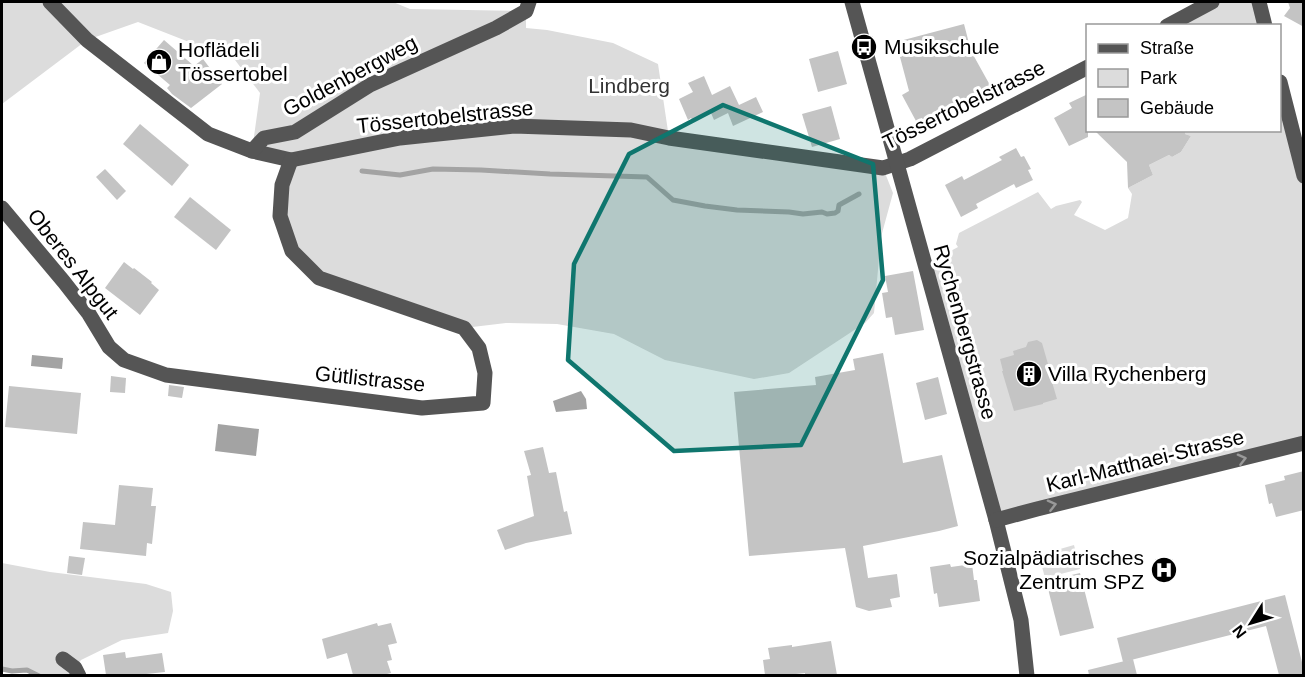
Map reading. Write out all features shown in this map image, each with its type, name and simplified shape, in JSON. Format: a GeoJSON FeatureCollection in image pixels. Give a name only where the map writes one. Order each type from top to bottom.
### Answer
{"type":"FeatureCollection","features":[{"type":"Feature","properties":{"kind":"street","name":"Tössertobelstrasse"},"geometry":{"type":"LineString","coordinates":[[50,2],[87,40],[208,134],[252,151],[291,160],[400,138],[514,126],[631,130],[669,138],[883,168],[910,159],[1086,68]]}},
{"type":"Feature","properties":{"kind":"street","name":"Goldenbergweg"},"geometry":{"type":"LineString","coordinates":[[252,151],[264,138],[295,132],[370,85],[496,28],[526,10],[529,2]]}},
{"type":"Feature","properties":{"kind":"street","name":"Rychenbergstrasse"},"geometry":{"type":"LineString","coordinates":[[852,2],[996,520],[1021,620],[1027,675]]}},
{"type":"Feature","properties":{"kind":"street"},"geometry":{"type":"LineString","coordinates":[[1171,24],[1212,2]]}},
{"type":"Feature","properties":{"kind":"street"},"geometry":{"type":"LineString","coordinates":[[1259,2],[1264,24]]}},
{"type":"Feature","properties":{"kind":"street"},"geometry":{"type":"LineString","coordinates":[[1281,86],[1304,176]]}},
{"type":"Feature","properties":{"kind":"street","name":"Gütlistrasse"},"geometry":{"type":"LineString","coordinates":[[110,347],[124,360],[166,375],[422,408],[483,403],[484,372],[479,348],[464,328],[319,278],[292,251],[280,216],[282,185],[291,160]]}},
{"type":"Feature","properties":{"kind":"street","name":"Oberes Alpgut"},"geometry":{"type":"LineString","coordinates":[[2,208],[89,314],[110,347]]}},
{"type":"Feature","properties":{"kind":"street","name":"Karl-Matthaei-Strasse"},"geometry":{"type":"LineString","coordinates":[[996,520],[1304,444]]}},
{"type":"Feature","properties":{"kind":"street"},"geometry":{"type":"LineString","coordinates":[[63,659],[75,668],[79,675]]}},
{"type":"Feature","properties":{"kind":"highlighted area"},"geometry":{"type":"Polygon","coordinates":[[[723,105],[873,164],[883,280],[801,445],[674,451],[568,360],[574,264],[629,154],[723,105]]]}},
{"type":"Feature","properties":{"kind":"green space","name":"Lindberg"},"geometry":{"type":"Polygon","coordinates":[[[2,2],[393,2],[410,9],[526,11],[526,28],[613,43],[658,64],[669,138],[883,168],[893,193],[881,237],[874,313],[865,323],[789,373],[754,379],[665,360],[614,334],[557,324],[506,323],[464,328],[319,278],[292,251],[280,216],[291,160],[252,151],[260,93],[235,60],[138,22],[87,40],[2,104],[2,2]]]}},
{"type":"Feature","properties":{"kind":"green space"},"geometry":{"type":"Polygon","coordinates":[[[1212,2],[1259,2],[1264,24],[1171,24],[1212,2]]]}},
{"type":"Feature","properties":{"kind":"green space"},"geometry":{"type":"Polygon","coordinates":[[[1281,86],[1303,176],[1303,443],[996,520],[925,265],[958,247],[956,244],[959,233],[1038,192],[1051,209],[1080,200],[1082,202],[1074,215],[1105,230],[1128,218],[1132,194],[1128,188],[1153,175],[1149,165],[1181,152],[1191,136],[1185,132],[1281,132],[1281,86]]]}},
{"type":"Feature","properties":{"kind":"green space"},"geometry":{"type":"Polygon","coordinates":[[[1074,545],[1080,569],[1045,578],[1039,555],[1074,545]]]}},
{"type":"Feature","properties":{"kind":"green space"},"geometry":{"type":"Polygon","coordinates":[[[2,563],[50,572],[146,584],[171,592],[173,611],[168,633],[122,640],[81,660],[75,668],[74,675],[39,675],[27,670],[2,669],[2,563]]]}},
{"type":"Feature","properties":{"kind":"shaded area"},"geometry":{"type":"Polygon","coordinates":[[[32,355],[63,358],[62,369],[31,366],[32,355]]]}},
{"type":"Feature","properties":{"kind":"shaded area"},"geometry":{"type":"Polygon","coordinates":[[[581,391],[586,399],[587,409],[556,412],[553,401],[581,391]]]}},
{"type":"Feature","properties":{"kind":"shaded area"},"geometry":{"type":"Polygon","coordinates":[[[218,424],[259,429],[256,456],[215,451],[218,424]]]}},
{"type":"Feature","properties":{"kind":"building"},"geometry":{"type":"Polygon","coordinates":[[[1288,2],[1304,2],[1304,27],[1284,16],[1290,8],[1288,2]]]}},
{"type":"Feature","properties":{"kind":"building"},"geometry":{"type":"Polygon","coordinates":[[[964,24],[971,51],[991,87],[925,123],[922,118],[916,121],[902,95],[909,91],[896,42],[964,24]]]}},
{"type":"Feature","properties":{"kind":"building"},"geometry":{"type":"Polygon","coordinates":[[[164,40],[194,66],[203,59],[222,84],[191,108],[172,94],[167,88],[170,85],[144,63],[164,40]]]}},
{"type":"Feature","properties":{"kind":"building"},"geometry":{"type":"Polygon","coordinates":[[[838,51],[847,84],[818,92],[809,59],[838,51]]]}},
{"type":"Feature","properties":{"kind":"building"},"geometry":{"type":"Polygon","coordinates":[[[704,76],[712,95],[730,86],[739,105],[756,97],[763,112],[733,126],[728,113],[714,120],[711,113],[693,121],[691,118],[688,120],[679,99],[693,92],[688,83],[704,76]]]}},
{"type":"Feature","properties":{"kind":"building"},"geometry":{"type":"Polygon","coordinates":[[[1086,95],[1088,137],[1069,146],[1054,118],[1072,108],[1069,103],[1086,95]]]}},
{"type":"Feature","properties":{"kind":"building"},"geometry":{"type":"Polygon","coordinates":[[[831,106],[840,139],[812,147],[802,114],[831,106]]]}},
{"type":"Feature","properties":{"kind":"building"},"geometry":{"type":"Polygon","coordinates":[[[140,124],[189,165],[172,186],[123,144],[140,124]]]}},
{"type":"Feature","properties":{"kind":"building"},"geometry":{"type":"Polygon","coordinates":[[[1096,132],[1185,132],[1191,136],[1181,152],[1149,165],[1153,175],[1128,188],[1127,162],[1096,132]]]}},
{"type":"Feature","properties":{"kind":"building"},"geometry":{"type":"Polygon","coordinates":[[[1016,148],[1021,157],[1024,156],[1031,169],[1028,170],[1033,180],[1016,188],[1014,184],[976,204],[978,208],[961,217],[945,185],[962,176],[964,180],[1002,160],[999,157],[1016,148]]]}},
{"type":"Feature","properties":{"kind":"building"},"geometry":{"type":"Polygon","coordinates":[[[105,169],[126,191],[117,200],[96,177],[105,169]]]}},
{"type":"Feature","properties":{"kind":"building"},"geometry":{"type":"Polygon","coordinates":[[[190,197],[231,230],[216,250],[174,217],[190,197]]]}},
{"type":"Feature","properties":{"kind":"building"},"geometry":{"type":"Polygon","coordinates":[[[124,262],[152,282],[159,290],[140,315],[105,288],[124,262]]]}},
{"type":"Feature","properties":{"kind":"building"},"geometry":{"type":"Polygon","coordinates":[[[913,271],[924,330],[895,335],[892,317],[886,318],[882,293],[888,292],[885,276],[913,271]]]}},
{"type":"Feature","properties":{"kind":"building","name":"Villa Rychenberg"},"geometry":{"type":"Polygon","coordinates":[[[1037,340],[1042,343],[1048,364],[1053,368],[1056,376],[1052,382],[1057,399],[1014,411],[1000,359],[1014,355],[1013,351],[1026,347],[1028,342],[1037,340]]]}},
{"type":"Feature","properties":{"kind":"building"},"geometry":{"type":"Polygon","coordinates":[[[883,353],[903,463],[942,455],[958,526],[863,546],[868,578],[897,574],[900,597],[890,599],[892,607],[869,611],[856,607],[845,548],[749,556],[734,392],[816,385],[815,377],[855,370],[853,359],[883,353]]]}},
{"type":"Feature","properties":{"kind":"building"},"geometry":{"type":"Polygon","coordinates":[[[111,376],[126,378],[125,393],[110,392],[111,376]]]}},
{"type":"Feature","properties":{"kind":"building"},"geometry":{"type":"Polygon","coordinates":[[[938,377],[947,414],[925,420],[916,383],[938,377]]]}},
{"type":"Feature","properties":{"kind":"building"},"geometry":{"type":"Polygon","coordinates":[[[169,385],[184,387],[182,398],[168,396],[169,385]]]}},
{"type":"Feature","properties":{"kind":"building"},"geometry":{"type":"Polygon","coordinates":[[[9,386],[81,393],[77,434],[5,427],[9,386]]]}},
{"type":"Feature","properties":{"kind":"building"},"geometry":{"type":"Polygon","coordinates":[[[543,447],[549,473],[556,472],[564,512],[567,511],[572,534],[526,543],[505,550],[497,530],[534,516],[527,476],[531,475],[524,451],[543,447]]]}},
{"type":"Feature","properties":{"kind":"building"},"geometry":{"type":"Polygon","coordinates":[[[1304,471],[1304,510],[1276,517],[1272,503],[1269,504],[1265,485],[1285,480],[1284,476],[1304,471]]]}},
{"type":"Feature","properties":{"kind":"building"},"geometry":{"type":"Polygon","coordinates":[[[119,485],[153,488],[151,506],[156,506],[152,544],[147,543],[146,556],[80,549],[83,522],[115,525],[119,485]]]}},
{"type":"Feature","properties":{"kind":"building"},"geometry":{"type":"Polygon","coordinates":[[[69,556],[85,558],[82,575],[67,573],[69,556]]]}},
{"type":"Feature","properties":{"kind":"building"},"geometry":{"type":"Polygon","coordinates":[[[950,564],[951,567],[972,564],[980,601],[939,607],[937,593],[934,594],[930,567],[950,564]]]}},
{"type":"Feature","properties":{"kind":"building"},"geometry":{"type":"Polygon","coordinates":[[[1080,573],[1094,628],[1060,636],[1046,581],[1080,573]]]}},
{"type":"Feature","properties":{"kind":"building","name":"Sozialpädiatrisches Zentrum SPZ"},"geometry":{"type":"Polygon","coordinates":[[[1285,595],[1304,675],[1279,675],[1266,626],[1123,662],[1117,638],[1285,595]]]}},
{"type":"Feature","properties":{"kind":"building"},"geometry":{"type":"Polygon","coordinates":[[[377,623],[378,626],[391,623],[397,643],[388,645],[392,660],[387,661],[391,673],[353,675],[347,653],[327,659],[322,639],[377,623]]]}},
{"type":"Feature","properties":{"kind":"building"},"geometry":{"type":"Polygon","coordinates":[[[831,641],[837,675],[805,675],[805,673],[765,675],[763,660],[770,659],[768,648],[831,641]]]}},
{"type":"Feature","properties":{"kind":"building"},"geometry":{"type":"Polygon","coordinates":[[[125,652],[126,658],[162,653],[165,672],[106,675],[103,655],[125,652]]]}},
{"type":"Feature","properties":{"kind":"building"},"geometry":{"type":"Polygon","coordinates":[[[1133,659],[1137,675],[1089,675],[1088,670],[1133,659]]]}},
{"type":"Feature","properties":{"kind":"waterway"},"geometry":{"type":"LineString","coordinates":[[362,171],[400,175],[433,169],[481,170],[647,177],[673,200],[737,210],[803,214],[835,213],[839,205],[859,194]]}},
{"type":"Feature","properties":{"kind":"waterway"},"geometry":{"type":"LineString","coordinates":[[2,669],[27,670],[39,676]]}},
{"type":"Feature","properties":{"kind":"place","name":"Musikschule"},"geometry":{"type":"Point","coordinates":[864,47]}},
{"type":"Feature","properties":{"kind":"place","name":"Hoflädeli Tössertobel"},"geometry":{"type":"Point","coordinates":[159,62]}},
{"type":"Feature","properties":{"kind":"place","name":"Villa Rychenberg"},"geometry":{"type":"Point","coordinates":[1029,374]}},
{"type":"Feature","properties":{"kind":"place","name":"Sozialpädiatrisches Zentrum SPZ"},"geometry":{"type":"Point","coordinates":[1164,570]}}]}
